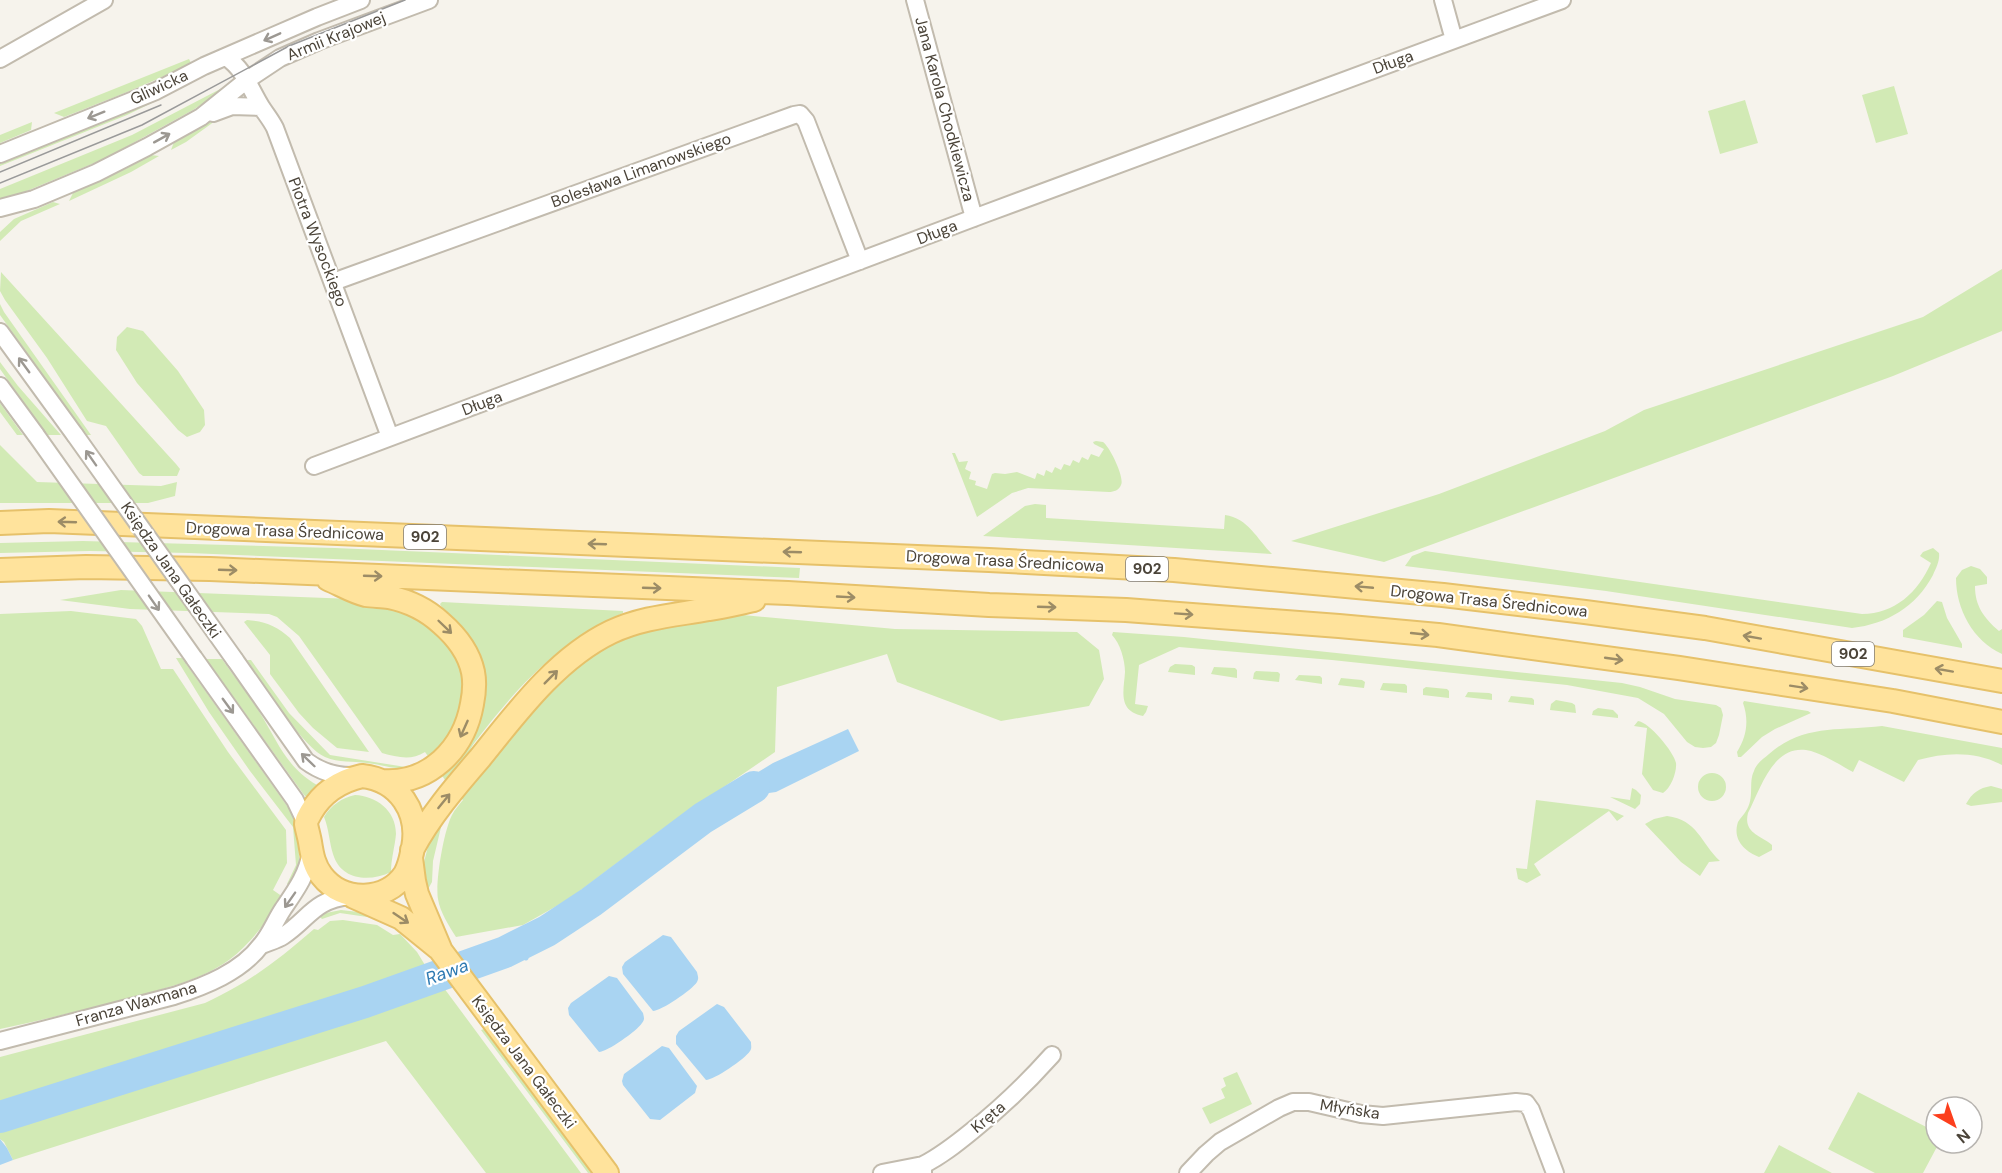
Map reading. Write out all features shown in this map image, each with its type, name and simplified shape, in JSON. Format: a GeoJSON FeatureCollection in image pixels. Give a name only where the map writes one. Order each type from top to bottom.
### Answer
{"type":"FeatureCollection","features":[{"type":"Feature","properties":{"kind":"main road","name":"Drogowa Trasa Średnicowa"},"geometry":{"type":"LineString","coordinates":[[0,523],[61,521],[989,560],[1174,570],[1443,595],[1585,612],[1704,628],[2002,681]]}},
{"type":"Feature","properties":{"kind":"main road"},"geometry":{"type":"LineString","coordinates":[[0,570],[86,567],[788,593],[989,605],[1126,610],[1339,626],[1438,635],[1679,668],[1893,701],[2002,722]]}},
{"type":"Feature","properties":{"kind":"main road"},"geometry":{"type":"LineString","coordinates":[[315,574],[365,594],[389,597],[427,612],[440,622],[461,645],[473,672],[474,685],[470,714],[463,733],[453,749],[437,765],[423,774],[401,781],[371,779],[344,782],[328,792],[315,806],[306,823],[317,869],[334,888],[352,896],[373,894],[399,881],[409,866],[412,854],[415,825],[410,809],[401,795],[371,779]]}},
{"type":"Feature","properties":{"kind":"main road"},"geometry":{"type":"LineString","coordinates":[[412,854],[432,816],[511,719],[562,667],[592,643],[621,628],[658,617],[707,610],[788,593]]}},
{"type":"Feature","properties":{"kind":"main road","name":"Księdza Jana Gałeczki"},"geometry":{"type":"LineString","coordinates":[[412,854],[417,894],[441,951],[607,1173]]}},
{"type":"Feature","properties":{"kind":"main road","name":"Księdza Jana Gałeczki"},"geometry":{"type":"LineString","coordinates":[[352,896],[401,918],[441,951]]}},
{"type":"Feature","properties":{"kind":"street"},"geometry":{"type":"LineString","coordinates":[[0,59],[104,0]]}},
{"type":"Feature","properties":{"kind":"street","name":"Armii Krajowej"},"geometry":{"type":"LineString","coordinates":[[317,17],[361,0]]}},
{"type":"Feature","properties":{"kind":"street","name":"Armii Krajowej"},"geometry":{"type":"LineString","coordinates":[[247,80],[280,58],[299,49],[429,0]]}},
{"type":"Feature","properties":{"kind":"street","name":"Jana Karola Chodkiewicza"},"geometry":{"type":"LineString","coordinates":[[915,0],[974,218]]}},
{"type":"Feature","properties":{"kind":"street"},"geometry":{"type":"LineString","coordinates":[[1443,0],[1454,39]]}},
{"type":"Feature","properties":{"kind":"street","name":"Długa"},"geometry":{"type":"LineString","coordinates":[[314,466],[1562,0]]}},
{"type":"Feature","properties":{"kind":"street","name":"Gliwicka"},"geometry":{"type":"LineString","coordinates":[[0,154],[156,91],[317,17]]}},
{"type":"Feature","properties":{"kind":"street","name":"Piotra Wysockiego"},"geometry":{"type":"LineString","coordinates":[[226,57],[236,64],[275,128],[390,437]]}},
{"type":"Feature","properties":{"kind":"street"},"geometry":{"type":"LineString","coordinates":[[201,117],[247,80]]}},
{"type":"Feature","properties":{"kind":"street"},"geometry":{"type":"LineString","coordinates":[[0,208],[34,199],[96,173],[201,117],[232,106],[261,107]]}},
{"type":"Feature","properties":{"kind":"street","name":"Bolesława Limanowskiego"},"geometry":{"type":"LineString","coordinates":[[333,282],[800,114],[806,121],[860,261]]}},
{"type":"Feature","properties":{"kind":"street"},"geometry":{"type":"LineString","coordinates":[[0,222],[34,199]]}},
{"type":"Feature","properties":{"kind":"street","name":"Księdza Jana Gałeczki"},"geometry":{"type":"LineString","coordinates":[[0,332],[306,761],[330,774],[371,779]]}},
{"type":"Feature","properties":{"kind":"street","name":"Księdza Jana Gałeczki"},"geometry":{"type":"LineString","coordinates":[[0,386],[295,800],[306,823]]}},
{"type":"Feature","properties":{"kind":"street","name":"Franza Waxmana"},"geometry":{"type":"LineString","coordinates":[[262,945],[270,928],[302,882],[312,852]]}},
{"type":"Feature","properties":{"kind":"street","name":"Franza Waxmana"},"geometry":{"type":"LineString","coordinates":[[0,1041],[188,992],[230,972],[262,945],[284,936],[321,904],[335,898],[352,896]]}},
{"type":"Feature","properties":{"kind":"street","name":"Kręta"},"geometry":{"type":"LineString","coordinates":[[882,1173],[923,1169],[1025,1086],[1052,1055]]}},
{"type":"Feature","properties":{"kind":"street","name":"Młyńska"},"geometry":{"type":"LineString","coordinates":[[1188,1173],[1220,1142],[1293,1102],[1309,1102],[1361,1114],[1383,1116],[1516,1102],[1526,1103],[1531,1110],[1555,1173]]}},
{"type":"Feature","properties":{"kind":"green space"},"geometry":{"type":"Polygon","coordinates":[[[189,59],[191,63],[112,98],[64,117],[54,113],[189,59]]]}},
{"type":"Feature","properties":{"kind":"green space"},"geometry":{"type":"Polygon","coordinates":[[[228,85],[193,110],[104,159],[0,202],[0,189],[132,135],[228,85]]]}},
{"type":"Feature","properties":{"kind":"green space"},"geometry":{"type":"Polygon","coordinates":[[[1894,86],[1908,134],[1876,143],[1862,95],[1894,86]]]}},
{"type":"Feature","properties":{"kind":"green space"},"geometry":{"type":"Polygon","coordinates":[[[160,99],[127,115],[0,166],[0,164],[160,99]]]}},
{"type":"Feature","properties":{"kind":"green space"},"geometry":{"type":"Polygon","coordinates":[[[1745,100],[1758,143],[1720,154],[1708,111],[1745,100]]]}},
{"type":"Feature","properties":{"kind":"green space"},"geometry":{"type":"Polygon","coordinates":[[[222,116],[186,142],[171,150],[174,142],[222,116]]]}},
{"type":"Feature","properties":{"kind":"green space"},"geometry":{"type":"Polygon","coordinates":[[[32,122],[31,130],[0,143],[0,135],[32,122]]]}},
{"type":"Feature","properties":{"kind":"green space"},"geometry":{"type":"Polygon","coordinates":[[[151,155],[159,156],[69,201],[73,193],[151,155]]]}},
{"type":"Feature","properties":{"kind":"green space"},"geometry":{"type":"Polygon","coordinates":[[[53,202],[60,204],[21,221],[0,241],[0,232],[14,219],[53,202]]]}},
{"type":"Feature","properties":{"kind":"green space"},"geometry":{"type":"Polygon","coordinates":[[[2002,269],[2002,331],[1893,376],[1384,562],[1291,541],[1439,494],[1605,431],[1644,410],[1923,317],[2002,269]]]}},
{"type":"Feature","properties":{"kind":"green space"},"geometry":{"type":"Polygon","coordinates":[[[1,272],[176,464],[180,469],[177,476],[143,476],[106,426],[87,421],[47,358],[5,300],[0,291],[1,272]]]}},
{"type":"Feature","properties":{"kind":"green space"},"geometry":{"type":"Polygon","coordinates":[[[0,304],[91,435],[86,435],[0,315],[0,304]]]}},
{"type":"Feature","properties":{"kind":"green space"},"geometry":{"type":"Polygon","coordinates":[[[127,327],[143,331],[178,371],[204,410],[205,425],[200,432],[187,437],[178,430],[137,383],[116,350],[117,337],[127,327]]]}},
{"type":"Feature","properties":{"kind":"green space"},"geometry":{"type":"Polygon","coordinates":[[[0,362],[61,435],[47,435],[0,369],[0,362]]]}},
{"type":"Feature","properties":{"kind":"green space"},"geometry":{"type":"Polygon","coordinates":[[[0,403],[23,435],[17,435],[0,412],[0,403]]]}},
{"type":"Feature","properties":{"kind":"green space"},"geometry":{"type":"Polygon","coordinates":[[[1093,442],[1106,445],[1116,463],[1122,481],[1118,489],[1109,492],[1028,488],[1012,493],[977,517],[952,453],[955,453],[959,462],[968,461],[965,469],[971,472],[969,479],[976,481],[975,485],[987,489],[992,474],[995,473],[1017,472],[1035,479],[1037,473],[1044,476],[1046,470],[1052,473],[1055,467],[1061,470],[1064,464],[1070,466],[1073,460],[1079,463],[1082,457],[1088,460],[1091,454],[1099,457],[1104,449],[1094,444],[1093,442]]]}},
{"type":"Feature","properties":{"kind":"green space"},"geometry":{"type":"Polygon","coordinates":[[[0,445],[37,482],[161,486],[177,482],[175,496],[148,503],[0,503],[0,445]]]}},
{"type":"Feature","properties":{"kind":"green space"},"geometry":{"type":"Polygon","coordinates":[[[1046,505],[1046,518],[1224,529],[1225,515],[1240,520],[1252,530],[1272,554],[983,536],[1025,506],[1046,505]]]}},
{"type":"Feature","properties":{"kind":"green space"},"geometry":{"type":"Polygon","coordinates":[[[83,541],[335,548],[800,568],[799,578],[189,553],[90,551],[0,553],[0,543],[83,541]]]}},
{"type":"Feature","properties":{"kind":"green space"},"geometry":{"type":"Polygon","coordinates":[[[1933,548],[1939,553],[1938,564],[1926,586],[1909,605],[1877,623],[1852,628],[1606,591],[1405,566],[1412,556],[1425,551],[1862,614],[1874,613],[1895,606],[1912,592],[1926,574],[1931,563],[1920,556],[1923,552],[1933,548]]]}},
{"type":"Feature","properties":{"kind":"green space"},"geometry":{"type":"Polygon","coordinates":[[[1971,566],[1980,569],[1987,577],[1987,584],[1975,586],[1977,600],[1981,611],[1989,621],[1999,631],[2002,629],[2002,654],[1983,641],[1975,632],[1968,623],[1959,601],[1956,578],[1962,570],[1971,566]]]}},
{"type":"Feature","properties":{"kind":"green space"},"geometry":{"type":"Polygon","coordinates":[[[121,590],[353,599],[422,617],[455,652],[462,672],[463,698],[455,729],[430,759],[425,752],[409,757],[382,753],[299,636],[277,617],[269,614],[130,609],[60,600],[121,590]]]}},
{"type":"Feature","properties":{"kind":"green space"},"geometry":{"type":"Polygon","coordinates":[[[1937,601],[1942,602],[1962,648],[1903,637],[1903,630],[1924,615],[1937,601]]]}},
{"type":"Feature","properties":{"kind":"green space"},"geometry":{"type":"Polygon","coordinates":[[[442,602],[623,611],[579,637],[540,668],[523,685],[475,742],[459,773],[449,786],[441,774],[460,756],[470,640],[461,626],[441,606],[442,602]]]}},
{"type":"Feature","properties":{"kind":"green space"},"geometry":{"type":"Polygon","coordinates":[[[71,611],[136,619],[142,626],[161,669],[173,669],[228,752],[286,830],[287,863],[273,890],[283,897],[245,946],[229,960],[205,974],[126,999],[0,1029],[0,614],[71,611]]]}},
{"type":"Feature","properties":{"kind":"green space"},"geometry":{"type":"Polygon","coordinates":[[[743,615],[895,629],[1077,632],[1099,650],[1104,679],[1089,706],[1001,721],[897,682],[887,654],[777,687],[775,752],[661,830],[569,899],[523,925],[456,937],[445,919],[437,891],[446,832],[452,815],[463,800],[457,795],[553,682],[617,636],[706,616],[743,615]]]}},
{"type":"Feature","properties":{"kind":"green space"},"geometry":{"type":"Polygon","coordinates":[[[247,620],[270,625],[290,638],[369,752],[337,748],[299,713],[270,674],[270,655],[244,622],[247,620]]]}},
{"type":"Feature","properties":{"kind":"green space"},"geometry":{"type":"Polygon","coordinates":[[[1113,632],[1184,637],[1622,683],[1675,699],[1716,705],[1721,708],[1723,715],[1716,743],[1711,747],[1695,747],[1687,742],[1664,714],[1638,698],[1567,685],[1332,660],[1179,647],[1139,665],[1135,704],[1148,706],[1143,716],[1129,710],[1126,705],[1123,693],[1124,662],[1120,647],[1112,635],[1113,632]]]}},
{"type":"Feature","properties":{"kind":"green space"},"geometry":{"type":"Polygon","coordinates":[[[176,658],[182,658],[290,810],[299,855],[298,868],[289,885],[287,884],[296,865],[293,827],[209,712],[176,658]]]}},
{"type":"Feature","properties":{"kind":"green space"},"geometry":{"type":"Polygon","coordinates":[[[206,659],[222,659],[256,706],[290,762],[306,778],[317,785],[318,787],[309,799],[304,795],[206,659]]]}},
{"type":"Feature","properties":{"kind":"green space"},"geometry":{"type":"Polygon","coordinates":[[[247,660],[251,660],[289,713],[330,755],[412,768],[394,768],[336,760],[315,751],[294,728],[247,660]]]}},
{"type":"Feature","properties":{"kind":"green space"},"geometry":{"type":"Polygon","coordinates":[[[1175,664],[1192,665],[1195,667],[1195,675],[1168,672],[1175,664]]]}},
{"type":"Feature","properties":{"kind":"green space"},"geometry":{"type":"Polygon","coordinates":[[[1214,667],[1235,668],[1237,678],[1211,674],[1214,667]]]}},
{"type":"Feature","properties":{"kind":"green space"},"geometry":{"type":"Polygon","coordinates":[[[1256,671],[1278,672],[1279,682],[1253,679],[1256,671]]]}},
{"type":"Feature","properties":{"kind":"green space"},"geometry":{"type":"Polygon","coordinates":[[[1299,675],[1320,676],[1322,684],[1295,680],[1299,675]]]}},
{"type":"Feature","properties":{"kind":"green space"},"geometry":{"type":"Polygon","coordinates":[[[1341,678],[1362,680],[1365,682],[1364,688],[1338,685],[1341,678]]]}},
{"type":"Feature","properties":{"kind":"green space"},"geometry":{"type":"Polygon","coordinates":[[[1383,683],[1405,684],[1407,693],[1380,690],[1383,683]]]}},
{"type":"Feature","properties":{"kind":"green space"},"geometry":{"type":"Polygon","coordinates":[[[1426,687],[1447,689],[1449,698],[1423,695],[1423,689],[1426,687]]]}},
{"type":"Feature","properties":{"kind":"green space"},"geometry":{"type":"Polygon","coordinates":[[[1468,692],[1492,694],[1492,700],[1465,697],[1468,692]]]}},
{"type":"Feature","properties":{"kind":"green space"},"geometry":{"type":"Polygon","coordinates":[[[1511,696],[1532,698],[1534,705],[1508,702],[1511,696]]]}},
{"type":"Feature","properties":{"kind":"green space"},"geometry":{"type":"Polygon","coordinates":[[[1556,700],[1572,703],[1575,705],[1576,713],[1550,710],[1551,704],[1556,700]]]}},
{"type":"Feature","properties":{"kind":"green space"},"geometry":{"type":"Polygon","coordinates":[[[1744,701],[1811,713],[1775,729],[1762,737],[1741,757],[1738,757],[1737,752],[1746,728],[1744,701]]]}},
{"type":"Feature","properties":{"kind":"green space"},"geometry":{"type":"Polygon","coordinates":[[[1598,708],[1613,710],[1618,718],[1592,715],[1593,711],[1598,708]]]}},
{"type":"Feature","properties":{"kind":"green space"},"geometry":{"type":"Polygon","coordinates":[[[1638,721],[1648,726],[1660,738],[1676,763],[1673,780],[1663,793],[1653,790],[1642,774],[1647,728],[1634,726],[1638,721]]]}},
{"type":"Feature","properties":{"kind":"green space"},"geometry":{"type":"Polygon","coordinates":[[[1882,726],[2002,748],[2002,765],[1971,755],[1939,755],[1918,760],[1904,782],[1859,760],[1853,772],[1811,751],[1798,750],[1787,753],[1770,769],[1748,813],[1747,820],[1750,829],[1772,845],[1772,850],[1759,857],[1749,852],[1741,844],[1737,834],[1738,822],[1749,806],[1751,780],[1755,768],[1764,758],[1782,744],[1809,733],[1882,726]]]}},
{"type":"Feature","properties":{"kind":"green space"},"geometry":{"type":"Polygon","coordinates":[[[1712,773],[1722,777],[1726,787],[1722,797],[1712,801],[1702,797],[1698,787],[1702,777],[1712,773]]]}},
{"type":"Feature","properties":{"kind":"green space"},"geometry":{"type":"Polygon","coordinates":[[[1991,786],[2002,789],[2002,802],[1971,806],[1966,804],[1976,792],[1991,786]]]}},
{"type":"Feature","properties":{"kind":"green space"},"geometry":{"type":"Polygon","coordinates":[[[1632,788],[1641,795],[1640,804],[1635,809],[1610,797],[1630,800],[1632,788]]]}},
{"type":"Feature","properties":{"kind":"green space"},"geometry":{"type":"Polygon","coordinates":[[[355,795],[377,801],[389,811],[393,818],[396,834],[391,872],[374,877],[357,877],[342,870],[337,863],[324,817],[337,803],[355,795]]]}},
{"type":"Feature","properties":{"kind":"green space"},"geometry":{"type":"Polygon","coordinates":[[[1536,800],[1608,809],[1624,816],[1617,821],[1609,811],[1534,864],[1541,875],[1527,883],[1518,879],[1516,868],[1527,869],[1536,800]]]}},
{"type":"Feature","properties":{"kind":"green space"},"geometry":{"type":"Polygon","coordinates":[[[1667,816],[1677,818],[1692,827],[1720,861],[1709,862],[1700,876],[1681,862],[1645,824],[1667,816]]]}},
{"type":"Feature","properties":{"kind":"green space"},"geometry":{"type":"Polygon","coordinates":[[[442,823],[433,861],[432,882],[427,891],[423,876],[424,862],[432,831],[442,823]]]}},
{"type":"Feature","properties":{"kind":"green space"},"geometry":{"type":"Polygon","coordinates":[[[341,910],[376,914],[374,918],[340,913],[322,919],[320,917],[326,913],[341,910]]]}},
{"type":"Feature","properties":{"kind":"green space"},"geometry":{"type":"Polygon","coordinates":[[[343,920],[377,925],[393,935],[400,934],[417,952],[428,970],[323,1010],[0,1113],[0,1057],[205,1003],[262,970],[314,929],[318,930],[330,921],[343,920]]]}},
{"type":"Feature","properties":{"kind":"green space"},"geometry":{"type":"Polygon","coordinates":[[[441,984],[581,1173],[486,1173],[386,1041],[13,1160],[4,1142],[0,1139],[0,1125],[3,1123],[441,984]]]}},
{"type":"Feature","properties":{"kind":"green space"},"geometry":{"type":"Polygon","coordinates":[[[484,1029],[595,1173],[588,1173],[481,1030],[484,1029]]]}},
{"type":"Feature","properties":{"kind":"green space"},"geometry":{"type":"Polygon","coordinates":[[[1237,1072],[1252,1104],[1210,1124],[1202,1108],[1225,1098],[1221,1089],[1226,1086],[1223,1078],[1237,1072]]]}},
{"type":"Feature","properties":{"kind":"green space"},"geometry":{"type":"Polygon","coordinates":[[[1858,1092],[1924,1126],[1924,1155],[1933,1155],[1923,1173],[1875,1173],[1828,1149],[1858,1092]]]}},
{"type":"Feature","properties":{"kind":"green space"},"geometry":{"type":"Polygon","coordinates":[[[1779,1145],[1832,1173],[1764,1173],[1779,1145]]]}},
{"type":"Feature","properties":{"kind":"water"},"geometry":{"type":"Polygon","coordinates":[[[848,729],[859,751],[776,792],[746,798],[719,811],[717,806],[750,777],[773,763],[848,729]]]}},
{"type":"Feature","properties":{"kind":"water"},"geometry":{"type":"Polygon","coordinates":[[[663,935],[671,937],[697,972],[698,978],[694,986],[683,995],[663,1008],[653,1011],[623,974],[622,967],[625,962],[663,935]]]}},
{"type":"Feature","properties":{"kind":"water"},"geometry":{"type":"Polygon","coordinates":[[[609,976],[617,978],[643,1013],[644,1019],[639,1027],[628,1036],[599,1052],[569,1015],[568,1008],[571,1003],[609,976]]]}},
{"type":"Feature","properties":{"kind":"water"},"geometry":{"type":"Polygon","coordinates":[[[717,1004],[724,1007],[751,1042],[751,1048],[747,1055],[736,1064],[716,1077],[706,1080],[676,1044],[676,1036],[679,1031],[717,1004]]]}},
{"type":"Feature","properties":{"kind":"water"},"geometry":{"type":"Polygon","coordinates":[[[662,1046],[669,1048],[697,1086],[695,1093],[660,1120],[650,1119],[622,1081],[624,1074],[662,1046]]]}},
{"type":"Feature","properties":{"kind":"water"},"geometry":{"type":"Polygon","coordinates":[[[0,1139],[13,1160],[0,1165],[0,1139]]]}},
{"type":"Feature","properties":{"kind":"waterway","name":"Rawa"},"geometry":{"type":"LineString","coordinates":[[0,1117],[365,1002],[505,952],[547,931],[591,902],[703,818],[754,787]]}},
{"type":"Feature","properties":{"kind":"waterway"},"geometry":{"type":"LineString","coordinates":[[505,952],[517,953],[526,958]]}},
{"type":"Feature","properties":{"kind":"tram line"},"geometry":{"type":"LineString","coordinates":[[0,183],[142,125],[289,46],[405,0]]}},
{"type":"Feature","properties":{"kind":"tram line"},"geometry":{"type":"LineString","coordinates":[[0,172],[161,105]]}}]}
